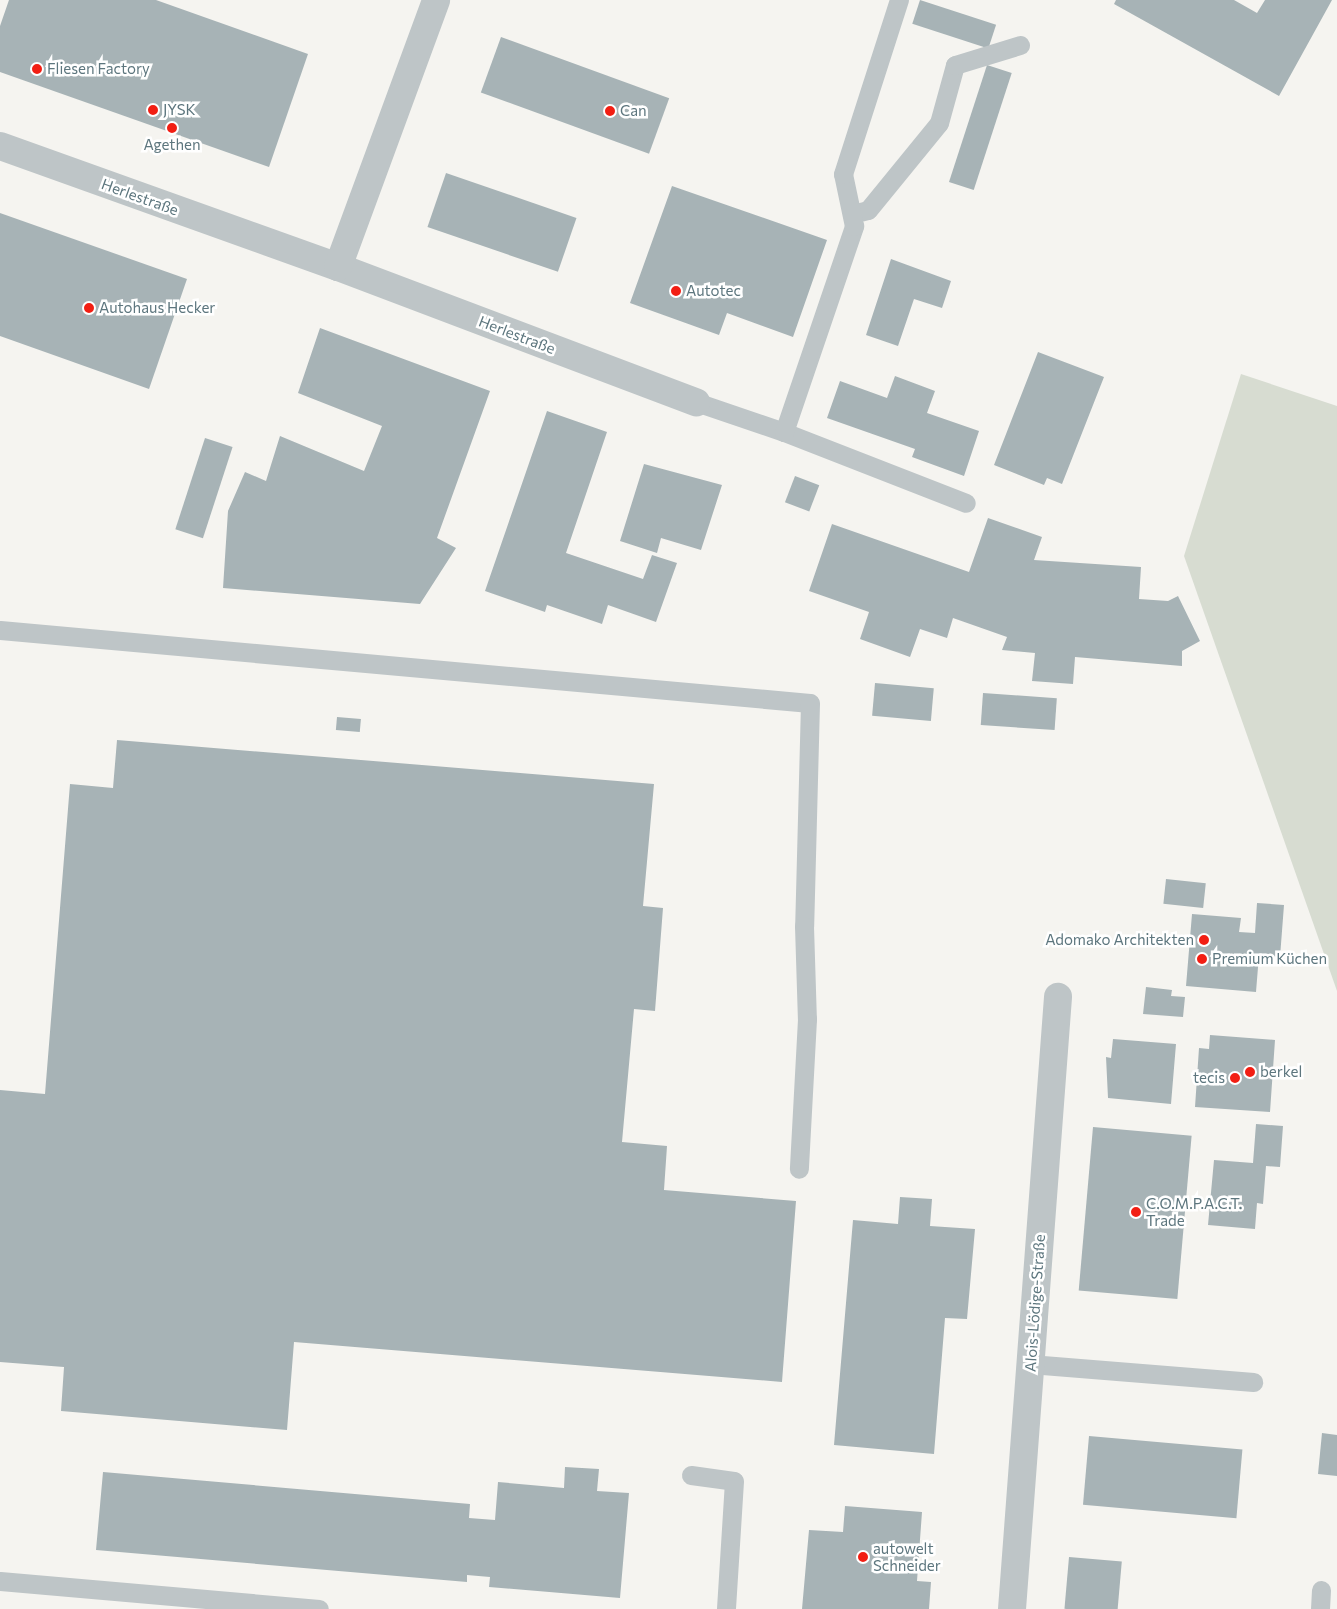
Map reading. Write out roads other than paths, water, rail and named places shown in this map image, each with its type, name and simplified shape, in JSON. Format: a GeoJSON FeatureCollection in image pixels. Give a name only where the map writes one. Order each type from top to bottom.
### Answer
{"type":"FeatureCollection","features":[{"type":"Feature","properties":{"kind":"street"},"geometry":{"type":"LineString","coordinates":[[338,267],[436,0]]}},
{"type":"Feature","properties":{"kind":"street","name":"Herlestraße"},"geometry":{"type":"LineString","coordinates":[[0,146],[338,267],[696,402]]}},
{"type":"Feature","properties":{"kind":"street","name":"Alois-Lödige-Straße"},"geometry":{"type":"LineString","coordinates":[[1012,1609],[1058,997]]}},
{"type":"Feature","properties":{"kind":"lane"},"geometry":{"type":"LineString","coordinates":[[784,432],[854,226],[843,174],[899,0]]}},
{"type":"Feature","properties":{"kind":"lane"},"geometry":{"type":"LineString","coordinates":[[852,214],[868,210],[939,124],[955,65],[1020,45]]}},
{"type":"Feature","properties":{"kind":"lane"},"geometry":{"type":"LineString","coordinates":[[696,402],[784,432],[966,503]]}},
{"type":"Feature","properties":{"kind":"lane"},"geometry":{"type":"LineString","coordinates":[[0,630],[810,703],[804,926],[807,1019],[799,1169]]}},
{"type":"Feature","properties":{"kind":"lane"},"geometry":{"type":"LineString","coordinates":[[1030,1364],[1253,1382]]}},
{"type":"Feature","properties":{"kind":"lane"},"geometry":{"type":"LineString","coordinates":[[691,1475],[734,1481],[726,1609]]}},
{"type":"Feature","properties":{"kind":"lane"},"geometry":{"type":"LineString","coordinates":[[0,1581],[319,1609]]}},
{"type":"Feature","properties":{"kind":"lane"},"geometry":{"type":"LineString","coordinates":[[1320,1609],[1321,1590]]}},
{"type":"Feature","properties":{"kind":"place","name":"Fliesen Factory"},"geometry":{"type":"Point","coordinates":[37,69]}},
{"type":"Feature","properties":{"kind":"place","name":"JYSK"},"geometry":{"type":"Point","coordinates":[153,110]}},
{"type":"Feature","properties":{"kind":"place","name":"Can"},"geometry":{"type":"Point","coordinates":[610,111]}},
{"type":"Feature","properties":{"kind":"place","name":"Agethen"},"geometry":{"type":"Point","coordinates":[172,128]}},
{"type":"Feature","properties":{"kind":"place","name":"Autotec"},"geometry":{"type":"Point","coordinates":[676,291]}},
{"type":"Feature","properties":{"kind":"place","name":"Autohaus Hecker"},"geometry":{"type":"Point","coordinates":[89,308]}},
{"type":"Feature","properties":{"kind":"place","name":"Adomako Architekten"},"geometry":{"type":"Point","coordinates":[1204,940]}},
{"type":"Feature","properties":{"kind":"place","name":"Premium Küchen"},"geometry":{"type":"Point","coordinates":[1202,959]}},
{"type":"Feature","properties":{"kind":"place","name":"berkel"},"geometry":{"type":"Point","coordinates":[1250,1072]}},
{"type":"Feature","properties":{"kind":"place","name":"tecis"},"geometry":{"type":"Point","coordinates":[1235,1078]}},
{"type":"Feature","properties":{"kind":"place","name":"C.O.M.P.A.C.T. Trade"},"geometry":{"type":"Point","coordinates":[1136,1212]}},
{"type":"Feature","properties":{"kind":"place","name":"autowelt Schneider"},"geometry":{"type":"Point","coordinates":[863,1557]}}]}
